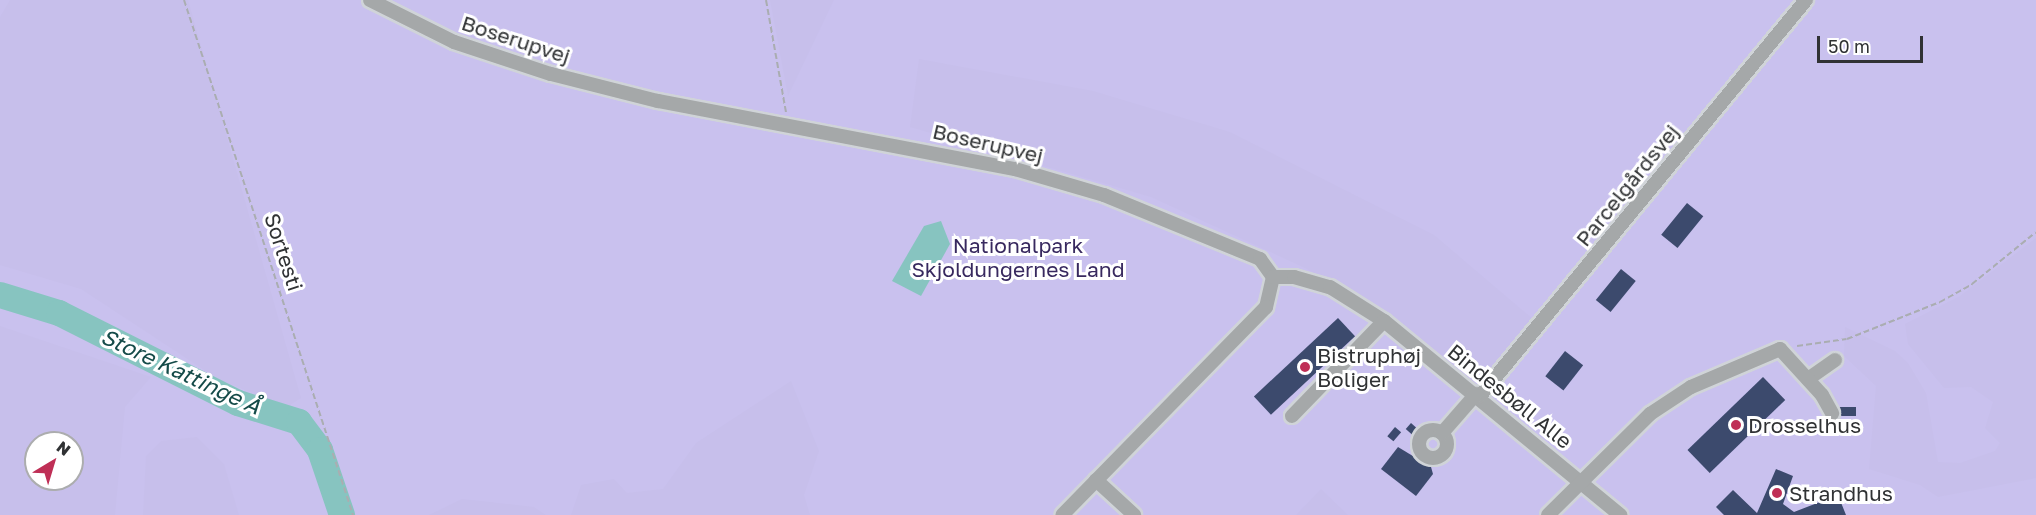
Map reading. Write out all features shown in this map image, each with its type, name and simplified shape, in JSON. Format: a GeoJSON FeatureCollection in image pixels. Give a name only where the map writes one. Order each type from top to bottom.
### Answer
{"type":"FeatureCollection","features":[{"type":"Feature","properties":{"kind":"street","name":"Boserupvej"},"geometry":{"type":"LineString","coordinates":[[369,0],[454,42],[551,74],[789,127],[948,153],[1104,195],[1260,259],[1273,277]]}},
{"type":"Feature","properties":{"kind":"street","name":"Parcelgårdsvej"},"geometry":{"type":"LineString","coordinates":[[1442,433],[1478,395],[1806,0]]}},
{"type":"Feature","properties":{"kind":"street","name":"Bindesbøll Alle"},"geometry":{"type":"LineString","coordinates":[[1273,277],[1294,277],[1330,287],[1384,321],[1478,395],[1620,515]]}},
{"type":"Feature","properties":{"kind":"street"},"geometry":{"type":"LineString","coordinates":[[1062,515],[1266,307],[1273,277]]}},
{"type":"Feature","properties":{"kind":"street"},"geometry":{"type":"LineString","coordinates":[[1292,416],[1384,321]]}},
{"type":"Feature","properties":{"kind":"street"},"geometry":{"type":"LineString","coordinates":[[1548,515],[1614,446],[1691,387],[1780,349],[1808,379],[1833,413]]}},
{"type":"Feature","properties":{"kind":"street"},"geometry":{"type":"LineString","coordinates":[[1808,379],[1835,360]]}},
{"type":"Feature","properties":{"kind":"street"},"geometry":{"type":"LineString","coordinates":[[1096,480],[1134,515]]}},
{"type":"Feature","properties":{"kind":"path","name":"Sortesti"},"geometry":{"type":"LineString","coordinates":[[184,0],[353,515]]}},
{"type":"Feature","properties":{"kind":"path"},"geometry":{"type":"LineString","coordinates":[[766,0],[789,127]]}},
{"type":"Feature","properties":{"kind":"path"},"geometry":{"type":"LineString","coordinates":[[1780,349],[1847,339],[1940,302],[1972,284],[2036,232]]}},
{"type":"Feature","properties":{"kind":"green space","name":"Nationalpark Skjoldungernes Land"},"geometry":{"type":"Polygon","coordinates":[[[0,0],[2036,0],[2036,515],[0,515],[0,0]]]}},
{"type":"Feature","properties":{"kind":"shaded area"},"geometry":{"type":"Polygon","coordinates":[[[10,0],[188,0],[301,398],[287,407],[218,379],[81,289],[0,265],[0,17],[10,0]]]}},
{"type":"Feature","properties":{"kind":"shaded area"},"geometry":{"type":"Polygon","coordinates":[[[770,0],[834,0],[788,96],[770,0]]]}},
{"type":"Feature","properties":{"kind":"shaded area"},"geometry":{"type":"Polygon","coordinates":[[[919,59],[1093,91],[1230,132],[1434,235],[1534,320],[1478,387],[1370,305],[1305,268],[1151,197],[910,127],[919,59]]]}},
{"type":"Feature","properties":{"kind":"shaded area"},"geometry":{"type":"Polygon","coordinates":[[[2036,238],[2036,478],[1938,497],[1920,485],[1869,469],[1876,386],[1844,356],[1845,327],[1895,351],[1908,363],[1926,393],[1938,462],[1960,463],[1995,451],[2000,443],[1985,428],[1993,402],[1971,387],[1944,388],[1908,344],[1905,324],[1960,296],[2036,238]]]}},
{"type":"Feature","properties":{"kind":"shaded area"},"geometry":{"type":"Polygon","coordinates":[[[0,326],[151,377],[125,407],[115,515],[0,515],[0,326]]]}},
{"type":"Feature","properties":{"kind":"shaded area"},"geometry":{"type":"Polygon","coordinates":[[[791,381],[819,451],[804,495],[810,515],[571,515],[581,485],[614,479],[627,493],[663,489],[696,443],[791,381]]]}},
{"type":"Feature","properties":{"kind":"shaded area"},"geometry":{"type":"Polygon","coordinates":[[[197,437],[224,464],[239,515],[143,515],[146,456],[161,441],[197,437]]]}},
{"type":"Feature","properties":{"kind":"shaded area"},"geometry":{"type":"Polygon","coordinates":[[[1321,489],[1348,515],[1296,515],[1321,489]]]}},
{"type":"Feature","properties":{"kind":"shaded area"},"geometry":{"type":"Polygon","coordinates":[[[462,499],[534,507],[546,515],[429,515],[462,499]]]}},
{"type":"Feature","properties":{"kind":"water"},"geometry":{"type":"Polygon","coordinates":[[[941,221],[950,244],[921,296],[892,281],[924,226],[941,221]]]}},
{"type":"Feature","properties":{"kind":"building"},"geometry":{"type":"Polygon","coordinates":[[[1687,203],[1703,216],[1678,248],[1661,235],[1687,203]]]}},
{"type":"Feature","properties":{"kind":"building"},"geometry":{"type":"Polygon","coordinates":[[[1621,269],[1636,281],[1611,312],[1596,300],[1621,269]]]}},
{"type":"Feature","properties":{"kind":"building","name":"Bistruphøj Boliger"},"geometry":{"type":"Polygon","coordinates":[[[1338,318],[1355,336],[1271,415],[1254,396],[1338,318]]]}},
{"type":"Feature","properties":{"kind":"building"},"geometry":{"type":"Polygon","coordinates":[[[1565,351],[1583,365],[1563,390],[1545,376],[1565,351]]]}},
{"type":"Feature","properties":{"kind":"building","name":"Drosselhus"},"geometry":{"type":"Polygon","coordinates":[[[1763,377],[1785,400],[1710,473],[1687,450],[1763,377]]]}},
{"type":"Feature","properties":{"kind":"building"},"geometry":{"type":"Polygon","coordinates":[[[1836,407],[1856,407],[1856,416],[1836,416],[1836,407]]]}},
{"type":"Feature","properties":{"kind":"building"},"geometry":{"type":"Polygon","coordinates":[[[1411,423],[1418,429],[1413,435],[1406,429],[1411,423]]]}},
{"type":"Feature","properties":{"kind":"building"},"geometry":{"type":"Polygon","coordinates":[[[1395,427],[1401,432],[1393,441],[1387,436],[1395,427]]]}},
{"type":"Feature","properties":{"kind":"building"},"geometry":{"type":"Polygon","coordinates":[[[1398,447],[1431,467],[1433,474],[1416,496],[1381,469],[1398,447]]]}},
{"type":"Feature","properties":{"kind":"building","name":"Strandhus"},"geometry":{"type":"Polygon","coordinates":[[[1776,469],[1793,476],[1783,504],[1794,512],[1838,495],[1846,515],[1724,515],[1716,507],[1733,490],[1757,513],[1776,469]]]}},
{"type":"Feature","properties":{"kind":"waterway","name":"Store Kattinge Å"},"geometry":{"type":"LineString","coordinates":[[0,295],[59,313],[238,403],[299,422],[320,450],[342,515]]}},
{"type":"Feature","properties":{"kind":"place","name":"Bistruphøj Boliger"},"geometry":{"type":"Point","coordinates":[1305,367]}},
{"type":"Feature","properties":{"kind":"place","name":"Drosselhus"},"geometry":{"type":"Point","coordinates":[1736,425]}},
{"type":"Feature","properties":{"kind":"place","name":"Strandhus"},"geometry":{"type":"Point","coordinates":[1777,493]}}]}
